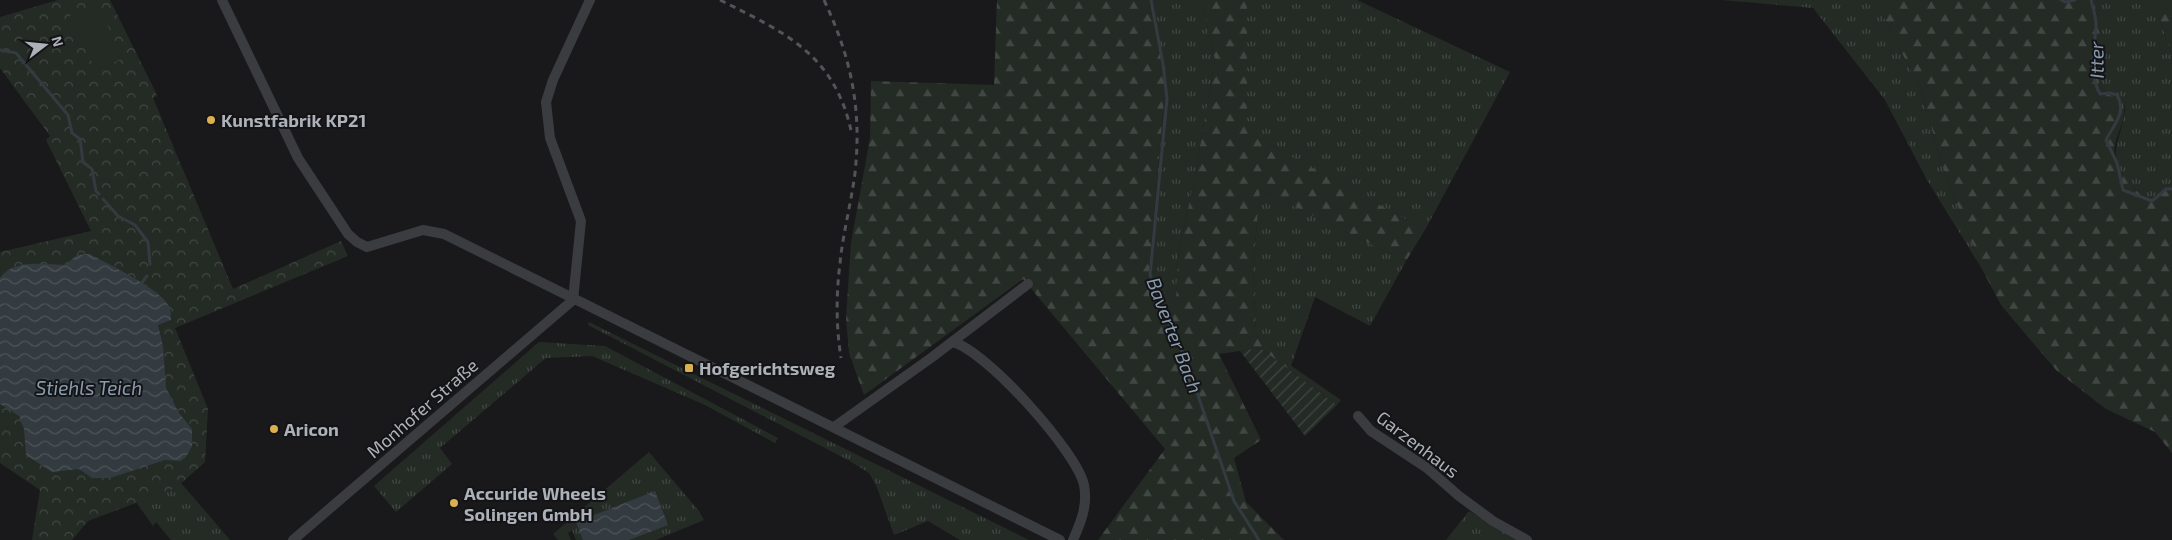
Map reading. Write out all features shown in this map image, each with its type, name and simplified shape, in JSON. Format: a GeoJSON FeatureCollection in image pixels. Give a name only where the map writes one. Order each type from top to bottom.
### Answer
{"type":"FeatureCollection","features":[{"type":"Feature","properties":{"kind":"street"},"geometry":{"type":"LineString","coordinates":[[222,0],[305,170],[348,234],[357,242],[367,247],[409,232],[423,230],[436,232],[528,276],[572,300],[834,426],[1060,540]]}},
{"type":"Feature","properties":{"kind":"street"},"geometry":{"type":"LineString","coordinates":[[572,300],[581,220],[550,138],[546,102],[590,0]]}},
{"type":"Feature","properties":{"kind":"street"},"geometry":{"type":"LineString","coordinates":[[834,426],[952,342],[1028,284]]}},
{"type":"Feature","properties":{"kind":"street","name":"Monhofer Straße"},"geometry":{"type":"LineString","coordinates":[[293,540],[572,300]]}},
{"type":"Feature","properties":{"kind":"street"},"geometry":{"type":"LineString","coordinates":[[952,342],[966,347],[1018,394],[1053,434],[1075,464],[1083,480],[1085,499],[1082,518],[1073,540]]}},
{"type":"Feature","properties":{"kind":"street","name":"Garzenhaus"},"geometry":{"type":"LineString","coordinates":[[1358,416],[1371,431],[1427,468],[1459,496],[1493,521],[1526,540]]}},
{"type":"Feature","properties":{"kind":"green space"},"geometry":{"type":"Polygon","coordinates":[[[58,0],[110,0],[155,91],[157,96],[153,98],[233,289],[341,241],[348,256],[175,328],[208,409],[205,462],[176,488],[88,521],[72,540],[32,540],[40,490],[0,463],[0,252],[91,231],[46,140],[50,136],[0,68],[0,17],[58,0]]]}},
{"type":"Feature","properties":{"kind":"green space"},"geometry":{"type":"Polygon","coordinates":[[[997,0],[1150,0],[1166,77],[1148,284],[1176,299],[1178,257],[1194,181],[1215,60],[1201,0],[1247,0],[1247,132],[1425,230],[1406,261],[1260,190],[1253,266],[1256,335],[1293,367],[1341,400],[1337,405],[1260,348],[1219,354],[1261,440],[1234,458],[1246,502],[1284,540],[1098,540],[1165,449],[1023,279],[864,395],[849,353],[846,318],[851,243],[870,138],[871,81],[994,85],[997,0]]]}},
{"type":"Feature","properties":{"kind":"green space"},"geometry":{"type":"Polygon","coordinates":[[[1150,0],[1201,0],[1215,60],[1194,181],[1178,257],[1176,299],[1148,284],[1166,77],[1150,0]]]}},
{"type":"Feature","properties":{"kind":"green space"},"geometry":{"type":"Polygon","coordinates":[[[1247,0],[1357,0],[1510,72],[1425,230],[1246,132],[1247,0]]]}},
{"type":"Feature","properties":{"kind":"green space"},"geometry":{"type":"Polygon","coordinates":[[[1722,0],[1879,0],[1886,23],[1919,85],[1943,168],[1982,269],[1927,180],[1885,100],[1813,8],[1722,0]]]}},
{"type":"Feature","properties":{"kind":"green space"},"geometry":{"type":"Polygon","coordinates":[[[1879,0],[2092,0],[2098,18],[2100,42],[2099,86],[2106,94],[2121,99],[2124,111],[2114,152],[2118,167],[2143,197],[2156,196],[2166,186],[2172,184],[2172,453],[2155,432],[2106,409],[2057,371],[2001,305],[1982,269],[1943,168],[1919,85],[1886,23],[1879,0]]]}},
{"type":"Feature","properties":{"kind":"green space"},"geometry":{"type":"Polygon","coordinates":[[[2092,0],[2153,0],[2172,56],[2172,184],[2150,198],[2139,193],[2118,166],[2116,148],[2125,106],[2099,86],[2092,0]]]}},
{"type":"Feature","properties":{"kind":"green space"},"geometry":{"type":"Polygon","coordinates":[[[2153,0],[2172,0],[2172,56],[2153,0]]]}},
{"type":"Feature","properties":{"kind":"green space"},"geometry":{"type":"Polygon","coordinates":[[[97,3],[123,58],[96,71],[70,15],[97,3]]]}},
{"type":"Feature","properties":{"kind":"green space"},"geometry":{"type":"Polygon","coordinates":[[[1260,190],[1406,261],[1370,326],[1315,297],[1291,366],[1256,335],[1253,266],[1260,190]]]}},
{"type":"Feature","properties":{"kind":"green space"},"geometry":{"type":"Polygon","coordinates":[[[589,322],[1029,540],[960,540],[928,521],[894,535],[876,485],[869,473],[848,460],[588,325],[589,322]]]}},
{"type":"Feature","properties":{"kind":"green space"},"geometry":{"type":"Polygon","coordinates":[[[539,342],[605,346],[778,438],[775,443],[703,404],[592,356],[546,358],[440,448],[452,464],[396,512],[374,486],[539,342]]]}},
{"type":"Feature","properties":{"kind":"green space"},"geometry":{"type":"Polygon","coordinates":[[[1260,348],[1337,405],[1305,436],[1240,351],[1260,348]]]}},
{"type":"Feature","properties":{"kind":"green space"},"geometry":{"type":"Polygon","coordinates":[[[649,452],[699,511],[704,520],[656,540],[576,540],[572,530],[568,533],[571,540],[558,540],[553,534],[649,452]]]}},
{"type":"Feature","properties":{"kind":"green space"},"geometry":{"type":"Polygon","coordinates":[[[181,483],[230,540],[171,540],[156,522],[153,526],[136,502],[175,488],[181,483]]]}},
{"type":"Feature","properties":{"kind":"green space"},"geometry":{"type":"Polygon","coordinates":[[[1469,511],[1518,540],[1446,540],[1469,511]]]}},
{"type":"Feature","properties":{"kind":"water","name":"Stiehls Teich"},"geometry":{"type":"Polygon","coordinates":[[[89,254],[145,284],[164,299],[169,307],[171,320],[158,325],[163,346],[166,388],[179,413],[192,429],[192,446],[188,454],[181,461],[165,460],[110,478],[92,478],[79,469],[52,472],[26,455],[24,429],[19,416],[0,404],[0,278],[6,272],[21,265],[65,265],[77,255],[89,254]]]}},
{"type":"Feature","properties":{"kind":"water"},"geometry":{"type":"Polygon","coordinates":[[[655,491],[668,525],[629,540],[583,540],[576,522],[655,491]]]}},
{"type":"Feature","properties":{"kind":"waterway","name":"Baverter Bach"},"geometry":{"type":"LineString","coordinates":[[1151,0],[1163,64],[1167,99],[1150,275],[1163,310],[1186,360],[1234,501],[1259,540]]}},
{"type":"Feature","properties":{"kind":"waterway","name":"Itter"},"geometry":{"type":"LineString","coordinates":[[2061,0],[2065,2],[2075,0]]}},
{"type":"Feature","properties":{"kind":"waterway","name":"Itter"},"geometry":{"type":"LineString","coordinates":[[2091,0],[2096,25],[2093,62],[2096,86],[2100,94],[2110,93],[2117,95],[2120,101],[2120,113],[2106,140],[2117,163],[2123,190],[2152,201],[2166,189],[2172,189]]}},
{"type":"Feature","properties":{"kind":"waterway"},"geometry":{"type":"LineString","coordinates":[[0,50],[16,53],[68,115],[72,133],[80,139],[83,162],[92,169],[96,191],[99,194]]}},
{"type":"Feature","properties":{"kind":"waterway"},"geometry":{"type":"LineString","coordinates":[[103,199],[118,216],[135,225],[148,242],[150,264]]}},
{"type":"Feature","properties":{"kind":"waterway"},"geometry":{"type":"LineString","coordinates":[[141,284],[147,276]]}},
{"type":"Feature","properties":{"kind":"railway"},"geometry":{"type":"LineString","coordinates":[[720,0],[787,36],[821,66],[834,85],[844,108],[852,135]]}},
{"type":"Feature","properties":{"kind":"railway"},"geometry":{"type":"LineString","coordinates":[[824,0],[848,63],[857,127],[855,173],[841,252],[838,287],[837,322],[841,358]]}},
{"type":"Feature","properties":{"kind":"place","name":"Kunstfabrik KP21"},"geometry":{"type":"Point","coordinates":[211,120]}},
{"type":"Feature","properties":{"kind":"place","name":"Hofgerichtsweg"},"geometry":{"type":"Point","coordinates":[689,368]}},
{"type":"Feature","properties":{"kind":"place","name":"Aricon"},"geometry":{"type":"Point","coordinates":[274,429]}},
{"type":"Feature","properties":{"kind":"place","name":"Accuride Wheels Solingen GmbH"},"geometry":{"type":"Point","coordinates":[454,503]}}]}
